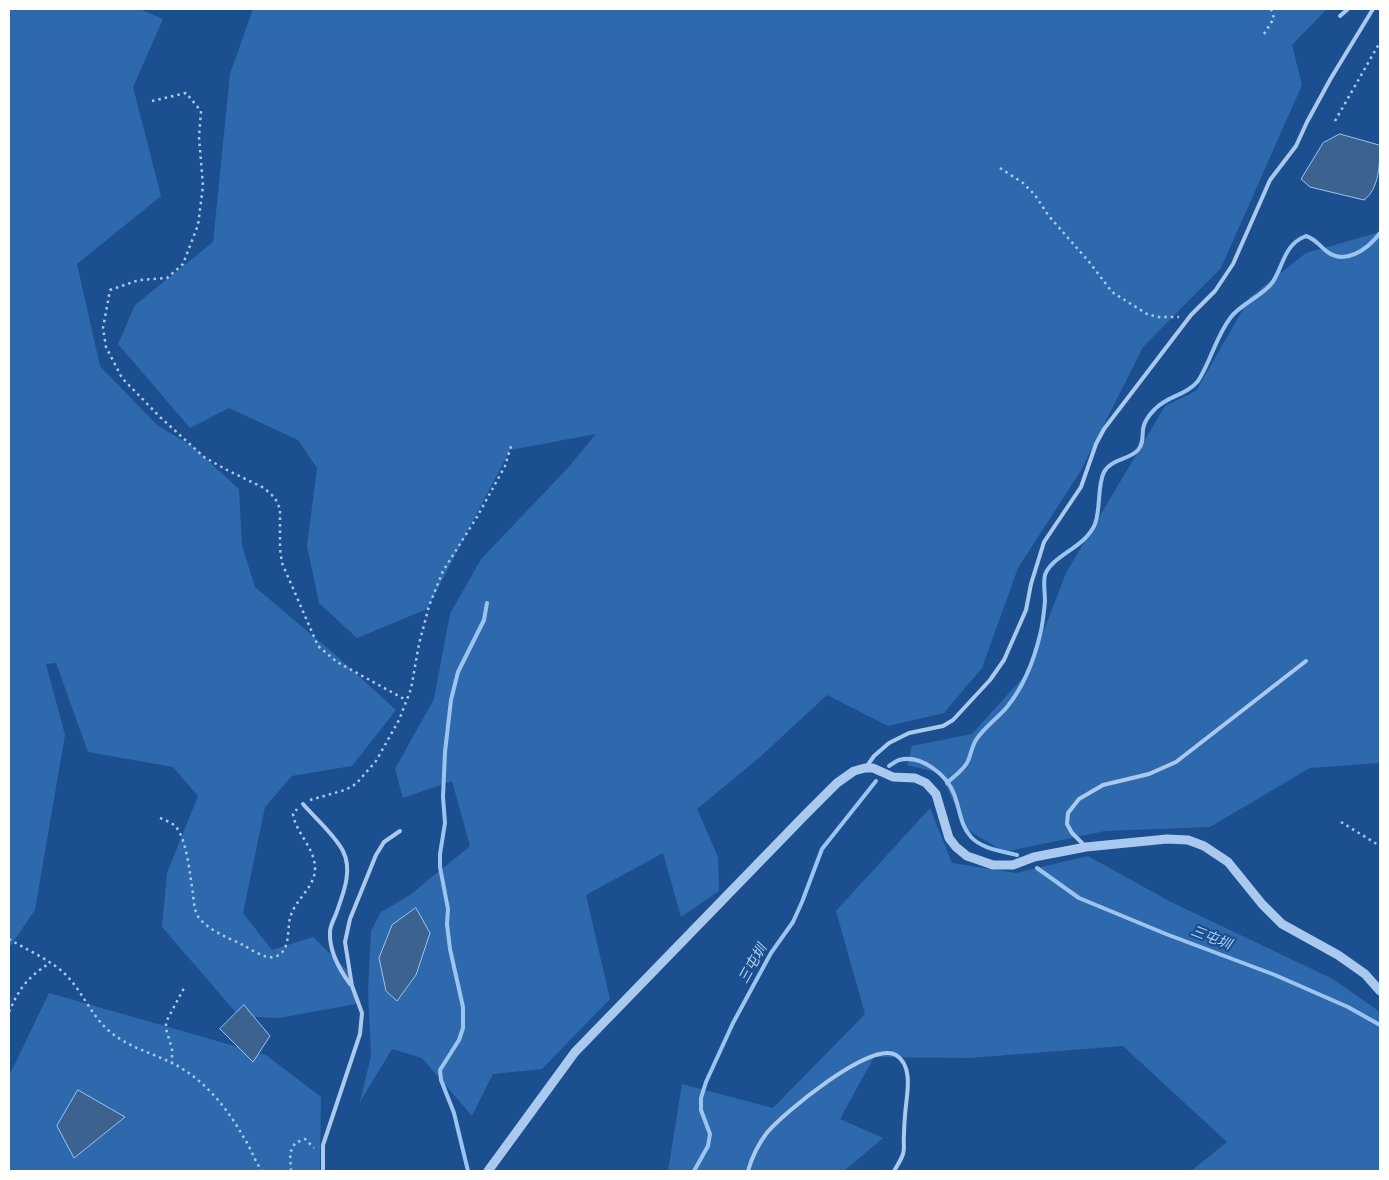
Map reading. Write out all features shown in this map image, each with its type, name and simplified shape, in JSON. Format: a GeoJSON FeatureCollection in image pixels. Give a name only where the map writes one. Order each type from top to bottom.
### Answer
{"type":"FeatureCollection","features":[{"type":"Feature","properties":{"kind":"street"},"geometry":{"type":"LineString","coordinates":[[488,1171],[575,1052],[811,808],[854,771],[865,768],[873,768],[893,777],[914,778],[926,783],[936,794],[949,838],[956,847],[967,856],[993,865],[1013,865],[1034,857],[1086,847],[1166,840],[1188,840],[1204,846],[1228,862],[1262,904],[1282,924],[1365,974],[1380,991]]}},
{"type":"Feature","properties":{"kind":"lane"},"geometry":{"type":"LineString","coordinates":[[1340,16],[1348,9]]}},
{"type":"Feature","properties":{"kind":"lane"},"geometry":{"type":"LineString","coordinates":[[865,768],[874,756],[889,743],[909,733],[943,726],[953,720],[990,680],[1004,660],[1026,610],[1031,584],[1044,542],[1081,487],[1096,444],[1104,429],[1191,315],[1214,291],[1233,264],[1270,180],[1296,146],[1327,86],[1373,9]]}},
{"type":"Feature","properties":{"kind":"lane"},"geometry":{"type":"LineString","coordinates":[[1086,847],[1072,833],[1067,824],[1068,813],[1079,799],[1102,785],[1149,774],[1176,762],[1306,661]]}},
{"type":"Feature","properties":{"kind":"lane"},"geometry":{"type":"LineString","coordinates":[[303,804],[343,851],[346,861],[348,875],[346,886],[330,930],[333,952],[341,972],[352,986]]}},
{"type":"Feature","properties":{"kind":"lane"},"geometry":{"type":"LineString","coordinates":[[323,1171],[323,1145],[360,1034],[362,1013],[352,986],[345,942],[350,919],[376,855],[384,842],[400,831]]}},
{"type":"Feature","properties":{"kind":"lane"},"geometry":{"type":"LineString","coordinates":[[748,1171],[754,1151],[766,1133],[787,1112],[850,1067],[870,1057],[887,1053],[896,1055],[903,1063],[908,1078],[903,1153],[894,1171]]}},
{"type":"Feature","properties":{"kind":"path"},"geometry":{"type":"LineString","coordinates":[[1264,34],[1274,18],[1271,9]]}},
{"type":"Feature","properties":{"kind":"path"},"geometry":{"type":"LineString","coordinates":[[1335,121],[1380,42]]}},
{"type":"Feature","properties":{"kind":"path"},"geometry":{"type":"LineString","coordinates":[[152,101],[186,93],[201,111],[199,137],[203,186],[198,225],[183,264],[167,278],[139,280],[110,290],[103,328],[106,347],[122,378],[160,417],[204,457],[264,488],[274,498],[280,509],[282,563],[318,646],[337,662],[406,700]]}},
{"type":"Feature","properties":{"kind":"path"},"geometry":{"type":"LineString","coordinates":[[1000,168],[1035,195],[1048,215],[1090,263],[1112,292],[1147,314],[1158,317],[1191,315]]}},
{"type":"Feature","properties":{"kind":"path"},"geometry":{"type":"LineString","coordinates":[[160,818],[173,824],[180,832],[186,852],[195,912],[201,921],[218,933],[262,955],[273,958],[282,954],[286,947],[290,918],[310,885],[315,866],[310,851],[294,822],[293,814],[297,808],[309,801],[345,790],[356,784],[376,761],[399,720],[410,688],[429,606],[443,571],[477,517],[505,466],[512,443]]}},
{"type":"Feature","properties":{"kind":"path"},"geometry":{"type":"LineString","coordinates":[[1341,822],[1380,846]]}},
{"type":"Feature","properties":{"kind":"path"},"geometry":{"type":"LineString","coordinates":[[9,939],[50,963],[67,976],[106,1029],[130,1046],[172,1064],[195,1077],[213,1093],[245,1138],[254,1160],[262,1171]]}},
{"type":"Feature","properties":{"kind":"path"},"geometry":{"type":"LineString","coordinates":[[9,1012],[24,984],[50,963]]}},
{"type":"Feature","properties":{"kind":"path"},"geometry":{"type":"LineString","coordinates":[[172,1064],[172,1049],[166,1029],[166,1022],[184,988]]}},
{"type":"Feature","properties":{"kind":"path"},"geometry":{"type":"LineString","coordinates":[[290,1171],[290,1153],[295,1143],[306,1139],[314,1147],[316,1155]]}},
{"type":"Feature","properties":{"kind":"shaded area"},"geometry":{"type":"Polygon","coordinates":[[[9,9],[140,9],[163,19],[133,87],[161,196],[77,264],[100,366],[157,425],[192,446],[239,489],[242,546],[255,587],[339,658],[396,710],[352,766],[292,776],[265,807],[243,913],[272,950],[313,937],[349,972],[361,1003],[279,1018],[239,1016],[162,927],[167,873],[198,796],[173,767],[88,752],[56,663],[46,664],[65,735],[35,910],[9,948],[9,9]]]}},
{"type":"Feature","properties":{"kind":"shaded area"},"geometry":{"type":"Polygon","coordinates":[[[253,9],[1327,9],[1292,45],[1302,85],[1221,268],[1143,347],[1080,472],[1018,568],[982,668],[944,713],[888,726],[827,695],[759,758],[697,809],[718,857],[719,891],[681,917],[663,853],[586,895],[610,999],[542,1069],[493,1074],[472,1116],[422,1058],[392,1049],[360,1102],[371,1056],[368,990],[371,931],[381,912],[410,895],[470,846],[452,781],[403,798],[395,769],[434,699],[450,614],[481,559],[565,471],[596,434],[510,450],[427,609],[357,638],[319,603],[307,546],[317,468],[298,440],[229,408],[190,428],[118,344],[135,305],[213,242],[230,74],[253,9]]]}},
{"type":"Feature","properties":{"kind":"shaded area"},"geometry":{"type":"Polygon","coordinates":[[[1340,134],[1380,146],[1376,183],[1364,200],[1310,187],[1301,179],[1323,143],[1340,134]]]}},
{"type":"Feature","properties":{"kind":"shaded area"},"geometry":{"type":"Polygon","coordinates":[[[1380,232],[1380,763],[1310,768],[1210,827],[1105,831],[1004,852],[966,829],[940,773],[907,765],[912,746],[972,734],[1028,672],[1066,573],[1165,406],[1196,391],[1250,297],[1306,253],[1380,232]]]}},
{"type":"Feature","properties":{"kind":"shaded area"},"geometry":{"type":"Polygon","coordinates":[[[930,808],[952,863],[1016,873],[1088,856],[1171,902],[1333,979],[1380,1012],[1380,1171],[1191,1171],[1227,1142],[1123,1046],[969,1058],[874,1057],[840,1119],[883,1138],[844,1171],[668,1171],[682,1084],[773,1108],[865,1014],[836,911],[930,808]]]}},
{"type":"Feature","properties":{"kind":"shaded area"},"geometry":{"type":"Polygon","coordinates":[[[416,908],[430,933],[416,975],[397,1001],[386,991],[379,958],[392,925],[416,908]]]}},
{"type":"Feature","properties":{"kind":"shaded area"},"geometry":{"type":"Polygon","coordinates":[[[49,993],[266,1055],[321,1097],[320,1171],[9,1171],[9,1076],[49,993]]]}},
{"type":"Feature","properties":{"kind":"shaded area"},"geometry":{"type":"Polygon","coordinates":[[[244,1005],[270,1036],[253,1062],[220,1029],[244,1005]]]}},
{"type":"Feature","properties":{"kind":"shaded area"},"geometry":{"type":"Polygon","coordinates":[[[78,1090],[125,1117],[74,1158],[57,1126],[78,1090]]]}},
{"type":"Feature","properties":{"kind":"waterway"},"geometry":{"type":"LineString","coordinates":[[947,783],[964,767],[976,740],[1007,707],[1023,682],[1035,654],[1042,627],[1045,575],[1054,562],[1084,539],[1095,524],[1100,484],[1107,468],[1138,450],[1142,441],[1145,423],[1155,409],[1198,381],[1226,324],[1235,312],[1268,288],[1288,250],[1298,240],[1306,236],[1332,255],[1340,257],[1355,254],[1362,250],[1380,233]]}},
{"type":"Feature","properties":{"kind":"waterway"},"geometry":{"type":"LineString","coordinates":[[468,1171],[454,1113],[441,1080],[440,1070],[459,1040],[463,1028],[463,1007],[450,949],[447,924],[448,909],[440,867],[440,854],[445,823],[443,797],[445,752],[451,700],[458,672],[484,620],[487,603]]}},
{"type":"Feature","properties":{"kind":"waterway","name":"三屯圳"},"geometry":{"type":"LineString","coordinates":[[889,766],[899,760],[907,759],[916,760],[932,768],[951,787],[962,822],[971,837],[986,847],[1017,855]]}},
{"type":"Feature","properties":{"kind":"waterway","name":"三屯圳"},"geometry":{"type":"LineString","coordinates":[[694,1171],[708,1146],[710,1134],[701,1110],[701,1098],[706,1082],[733,1023],[771,953],[793,922],[822,849],[876,781]]}},
{"type":"Feature","properties":{"kind":"waterway","name":"三屯圳"},"geometry":{"type":"LineString","coordinates":[[1037,868],[1079,898],[1166,934],[1275,975],[1348,1007],[1380,1025]]}}]}
